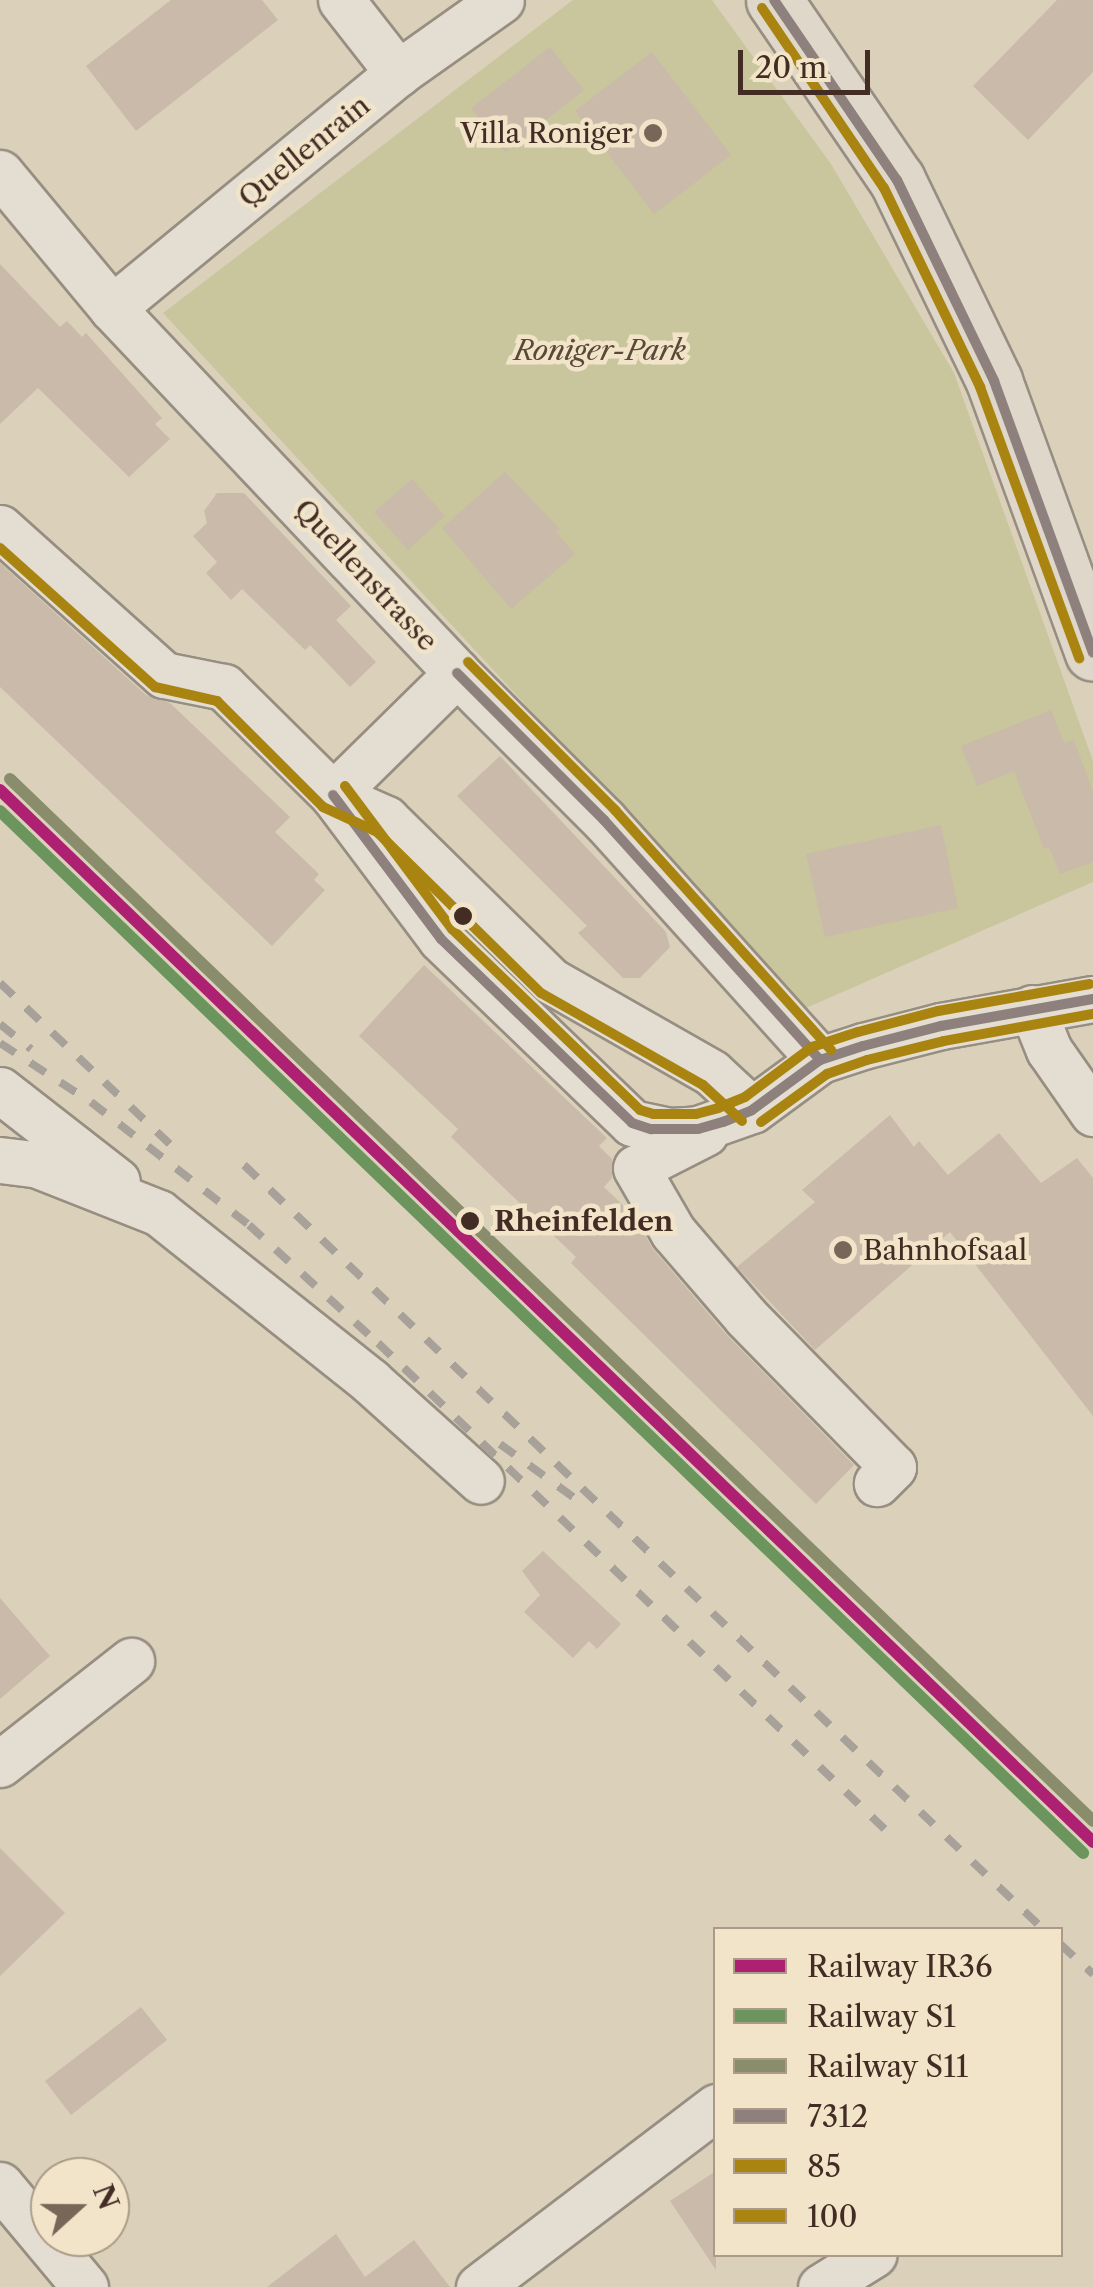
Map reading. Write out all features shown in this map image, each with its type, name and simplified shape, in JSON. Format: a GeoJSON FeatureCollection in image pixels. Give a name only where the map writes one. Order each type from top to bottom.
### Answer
{"type":"FeatureCollection","features":[{"type":"Feature","properties":{"kind":"main road"},"geometry":{"type":"LineString","coordinates":[[774,0],[818,59],[906,197],[994,380],[1093,653]]}},
{"type":"Feature","properties":{"kind":"street"},"geometry":{"type":"LineString","coordinates":[[341,0],[398,74]]}},
{"type":"Feature","properties":{"kind":"street","name":"Quellenrain"},"geometry":{"type":"LineString","coordinates":[[112,308],[398,74],[501,0]]}},
{"type":"Feature","properties":{"kind":"street","name":"Quellenstrasse"},"geometry":{"type":"LineString","coordinates":[[0,172],[112,308],[457,674],[604,820],[820,1060]]}},
{"type":"Feature","properties":{"kind":"street"},"geometry":{"type":"LineString","coordinates":[[0,528],[164,676],[224,687],[332,796],[440,940],[632,1123],[671,1132],[698,1129],[752,1110]]}},
{"type":"Feature","properties":{"kind":"street"},"geometry":{"type":"LineString","coordinates":[[332,796],[457,674]]}},
{"type":"Feature","properties":{"kind":"street"},"geometry":{"type":"LineString","coordinates":[[332,796],[386,819],[551,981],[712,1073],[752,1110]]}},
{"type":"Feature","properties":{"kind":"street"},"geometry":{"type":"LineString","coordinates":[[878,1482],[894,1467],[746,1316],[685,1246],[636,1168],[752,1110],[820,1060],[907,1034],[1032,1008],[1093,1000]]}},
{"type":"Feature","properties":{"kind":"street"},"geometry":{"type":"LineString","coordinates":[[1032,1008],[1049,1050],[1093,1113]]}},
{"type":"Feature","properties":{"kind":"street"},"geometry":{"type":"LineString","coordinates":[[0,1090],[370,1381],[480,1481]]}},
{"type":"Feature","properties":{"kind":"street"},"geometry":{"type":"LineString","coordinates":[[0,1160],[38,1165],[159,1214]]}},
{"type":"Feature","properties":{"kind":"street"},"geometry":{"type":"LineString","coordinates":[[0,1764],[131,1662]]}},
{"type":"Feature","properties":{"kind":"street"},"geometry":{"type":"LineString","coordinates":[[478,2287],[713,2109]]}},
{"type":"Feature","properties":{"kind":"street"},"geometry":{"type":"LineString","coordinates":[[0,2185],[86,2287]]}},
{"type":"Feature","properties":{"kind":"street"},"geometry":{"type":"LineString","coordinates":[[820,2287],[869,2257]]}},
{"type":"Feature","properties":{"kind":"green space","name":"Roniger-Park"},"geometry":{"type":"Polygon","coordinates":[[[573,0],[712,0],[831,164],[954,373],[1093,761],[1093,882],[806,1008],[163,313],[573,0]]]}},
{"type":"Feature","properties":{"kind":"building"},"geometry":{"type":"Polygon","coordinates":[[[171,0],[262,0],[278,20],[136,131],[86,66],[171,0]]]}},
{"type":"Feature","properties":{"kind":"building"},"geometry":{"type":"Polygon","coordinates":[[[1057,0],[1093,0],[1093,72],[1028,140],[973,86],[1057,0]]]}},
{"type":"Feature","properties":{"kind":"building"},"geometry":{"type":"Polygon","coordinates":[[[550,47],[584,90],[505,152],[471,108],[550,47]]]}},
{"type":"Feature","properties":{"kind":"building","name":"Villa Roniger"},"geometry":{"type":"Polygon","coordinates":[[[652,52],[731,155],[654,214],[575,111],[652,52]]]}},
{"type":"Feature","properties":{"kind":"building"},"geometry":{"type":"Polygon","coordinates":[[[0,264],[60,327],[67,321],[82,337],[86,333],[162,418],[155,424],[170,439],[129,477],[38,388],[0,424],[0,264]]]}},
{"type":"Feature","properties":{"kind":"building"},"geometry":{"type":"Polygon","coordinates":[[[505,472],[560,529],[556,532],[575,554],[511,609],[442,528],[505,472]]]}},
{"type":"Feature","properties":{"kind":"building"},"geometry":{"type":"Polygon","coordinates":[[[412,479],[445,516],[408,550],[374,512],[412,479]]]}},
{"type":"Feature","properties":{"kind":"building"},"geometry":{"type":"Polygon","coordinates":[[[217,493],[244,493],[351,606],[336,620],[376,662],[350,687],[310,645],[305,650],[242,589],[231,600],[206,573],[217,562],[193,536],[207,523],[204,511],[217,493]]]}},
{"type":"Feature","properties":{"kind":"building"},"geometry":{"type":"Polygon","coordinates":[[[0,563],[146,695],[170,703],[290,817],[275,832],[319,874],[314,880],[325,890],[272,946],[0,687],[0,563]]]}},
{"type":"Feature","properties":{"kind":"building"},"geometry":{"type":"Polygon","coordinates":[[[1051,710],[1064,743],[1074,740],[1093,792],[1093,862],[1060,874],[1049,847],[1044,849],[1014,771],[977,786],[961,746],[1051,710]]]}},
{"type":"Feature","properties":{"kind":"building"},"geometry":{"type":"Polygon","coordinates":[[[500,756],[666,932],[670,947],[640,978],[623,978],[578,933],[587,926],[457,796],[500,756]]]}},
{"type":"Feature","properties":{"kind":"building"},"geometry":{"type":"Polygon","coordinates":[[[941,825],[958,908],[825,937],[806,854],[941,825]]]}},
{"type":"Feature","properties":{"kind":"building"},"geometry":{"type":"Polygon","coordinates":[[[424,965],[607,1138],[599,1146],[612,1159],[612,1178],[604,1187],[634,1216],[653,1249],[726,1334],[854,1465],[816,1504],[571,1263],[576,1257],[451,1137],[458,1129],[359,1036],[424,965]]]}},
{"type":"Feature","properties":{"kind":"building","name":"Bahnhofsaal"},"geometry":{"type":"Polygon","coordinates":[[[890,1115],[914,1147],[919,1141],[948,1175],[999,1133],[1041,1183],[1077,1158],[1093,1178],[1093,1416],[950,1232],[815,1350],[737,1267],[815,1202],[802,1190],[890,1115]]]}},
{"type":"Feature","properties":{"kind":"building"},"geometry":{"type":"Polygon","coordinates":[[[543,1551],[621,1624],[597,1649],[589,1641],[573,1658],[524,1612],[540,1595],[522,1571],[543,1551]]]}},
{"type":"Feature","properties":{"kind":"building"},"geometry":{"type":"Polygon","coordinates":[[[0,1598],[50,1656],[0,1699],[0,1598]]]}},
{"type":"Feature","properties":{"kind":"building"},"geometry":{"type":"Polygon","coordinates":[[[0,1848],[65,1913],[0,1976],[0,1848]]]}},
{"type":"Feature","properties":{"kind":"building"},"geometry":{"type":"Polygon","coordinates":[[[141,2007],[167,2040],[71,2115],[45,2081],[141,2007]]]}},
{"type":"Feature","properties":{"kind":"building"},"geometry":{"type":"Polygon","coordinates":[[[713,2173],[716,2270],[670,2201],[713,2173]]]}},
{"type":"Feature","properties":{"kind":"building"},"geometry":{"type":"Polygon","coordinates":[[[336,2234],[365,2277],[414,2240],[450,2287],[267,2287],[336,2234]]]}},
{"type":"Feature","properties":{"kind":"railway"},"geometry":{"type":"LineString","coordinates":[[0,983],[180,1154]]}},
{"type":"Feature","properties":{"kind":"railway"},"geometry":{"type":"LineString","coordinates":[[0,1024],[31,1049]]}},
{"type":"Feature","properties":{"kind":"railway"},"geometry":{"type":"LineString","coordinates":[[0,1043],[91,1102],[249,1225],[378,1343],[893,1837]]}},
{"type":"Feature","properties":{"kind":"railway"},"geometry":{"type":"LineString","coordinates":[[244,1165],[1041,1927]]}},
{"type":"Feature","properties":{"kind":"railway"},"geometry":{"type":"LineString","coordinates":[[500,1444],[577,1500]]}},
{"type":"Feature","properties":{"kind":"railway"},"geometry":{"type":"LineString","coordinates":[[1063,1947],[1093,1974]]}},
{"type":"Feature","properties":{"kind":"rail line","name":"S11"},"geometry":{"type":"LineString","coordinates":[[10,779],[1093,1821]]}},
{"type":"Feature","properties":{"kind":"rail line","name":"IR36"},"geometry":{"type":"LineString","coordinates":[[0,790],[1093,1842]]}},
{"type":"Feature","properties":{"kind":"rail line","name":"S1"},"geometry":{"type":"LineString","coordinates":[[0,811],[1083,1853]]}},
{"type":"Feature","properties":{"kind":"transit line","name":"7312"},"geometry":{"type":"LineString","coordinates":[[774,0],[897,180],[994,381],[1093,653]]}},
{"type":"Feature","properties":{"kind":"transit line","name":"85"},"geometry":{"type":"LineString","coordinates":[[762,8],[884,188],[980,387],[1079,658]]}},
{"type":"Feature","properties":{"kind":"transit line","name":"85"},"geometry":{"type":"LineString","coordinates":[[0,548],[155,687],[217,701],[323,807],[377,832],[541,993],[703,1085],[742,1121]]}},
{"type":"Feature","properties":{"kind":"transit line","name":"100"},"geometry":{"type":"LineString","coordinates":[[468,662],[615,810],[831,1050]]}},
{"type":"Feature","properties":{"kind":"transit line","name":"7312"},"geometry":{"type":"LineString","coordinates":[[457,673],[604,820],[820,1060]]}},
{"type":"Feature","properties":{"kind":"transit line","name":"100"},"geometry":{"type":"LineString","coordinates":[[345,786],[452,929],[640,1110],[653,1114],[696,1114],[718,1108],[745,1097],[812,1047],[858,1032],[938,1011],[1090,984]]}},
{"type":"Feature","properties":{"kind":"transit line","name":"7312"},"geometry":{"type":"LineString","coordinates":[[333,795],[441,939],[632,1123],[651,1129],[698,1129],[723,1122],[752,1110],[820,1060],[863,1046],[941,1026],[1093,999]]}},
{"type":"Feature","properties":{"kind":"transit line","name":"85"},"geometry":{"type":"LineString","coordinates":[[761,1122],[827,1074],[867,1060],[944,1041],[1093,1014]]}},
{"type":"Feature","properties":{"kind":"place","name":"Villa Roniger"},"geometry":{"type":"Point","coordinates":[653,133]}},
{"type":"Feature","properties":{"kind":"place","name":"Rheinfelden"},"geometry":{"type":"Point","coordinates":[470,1221]}},
{"type":"Feature","properties":{"kind":"place","name":"Bahnhofsaal"},"geometry":{"type":"Point","coordinates":[843,1250]}}]}
